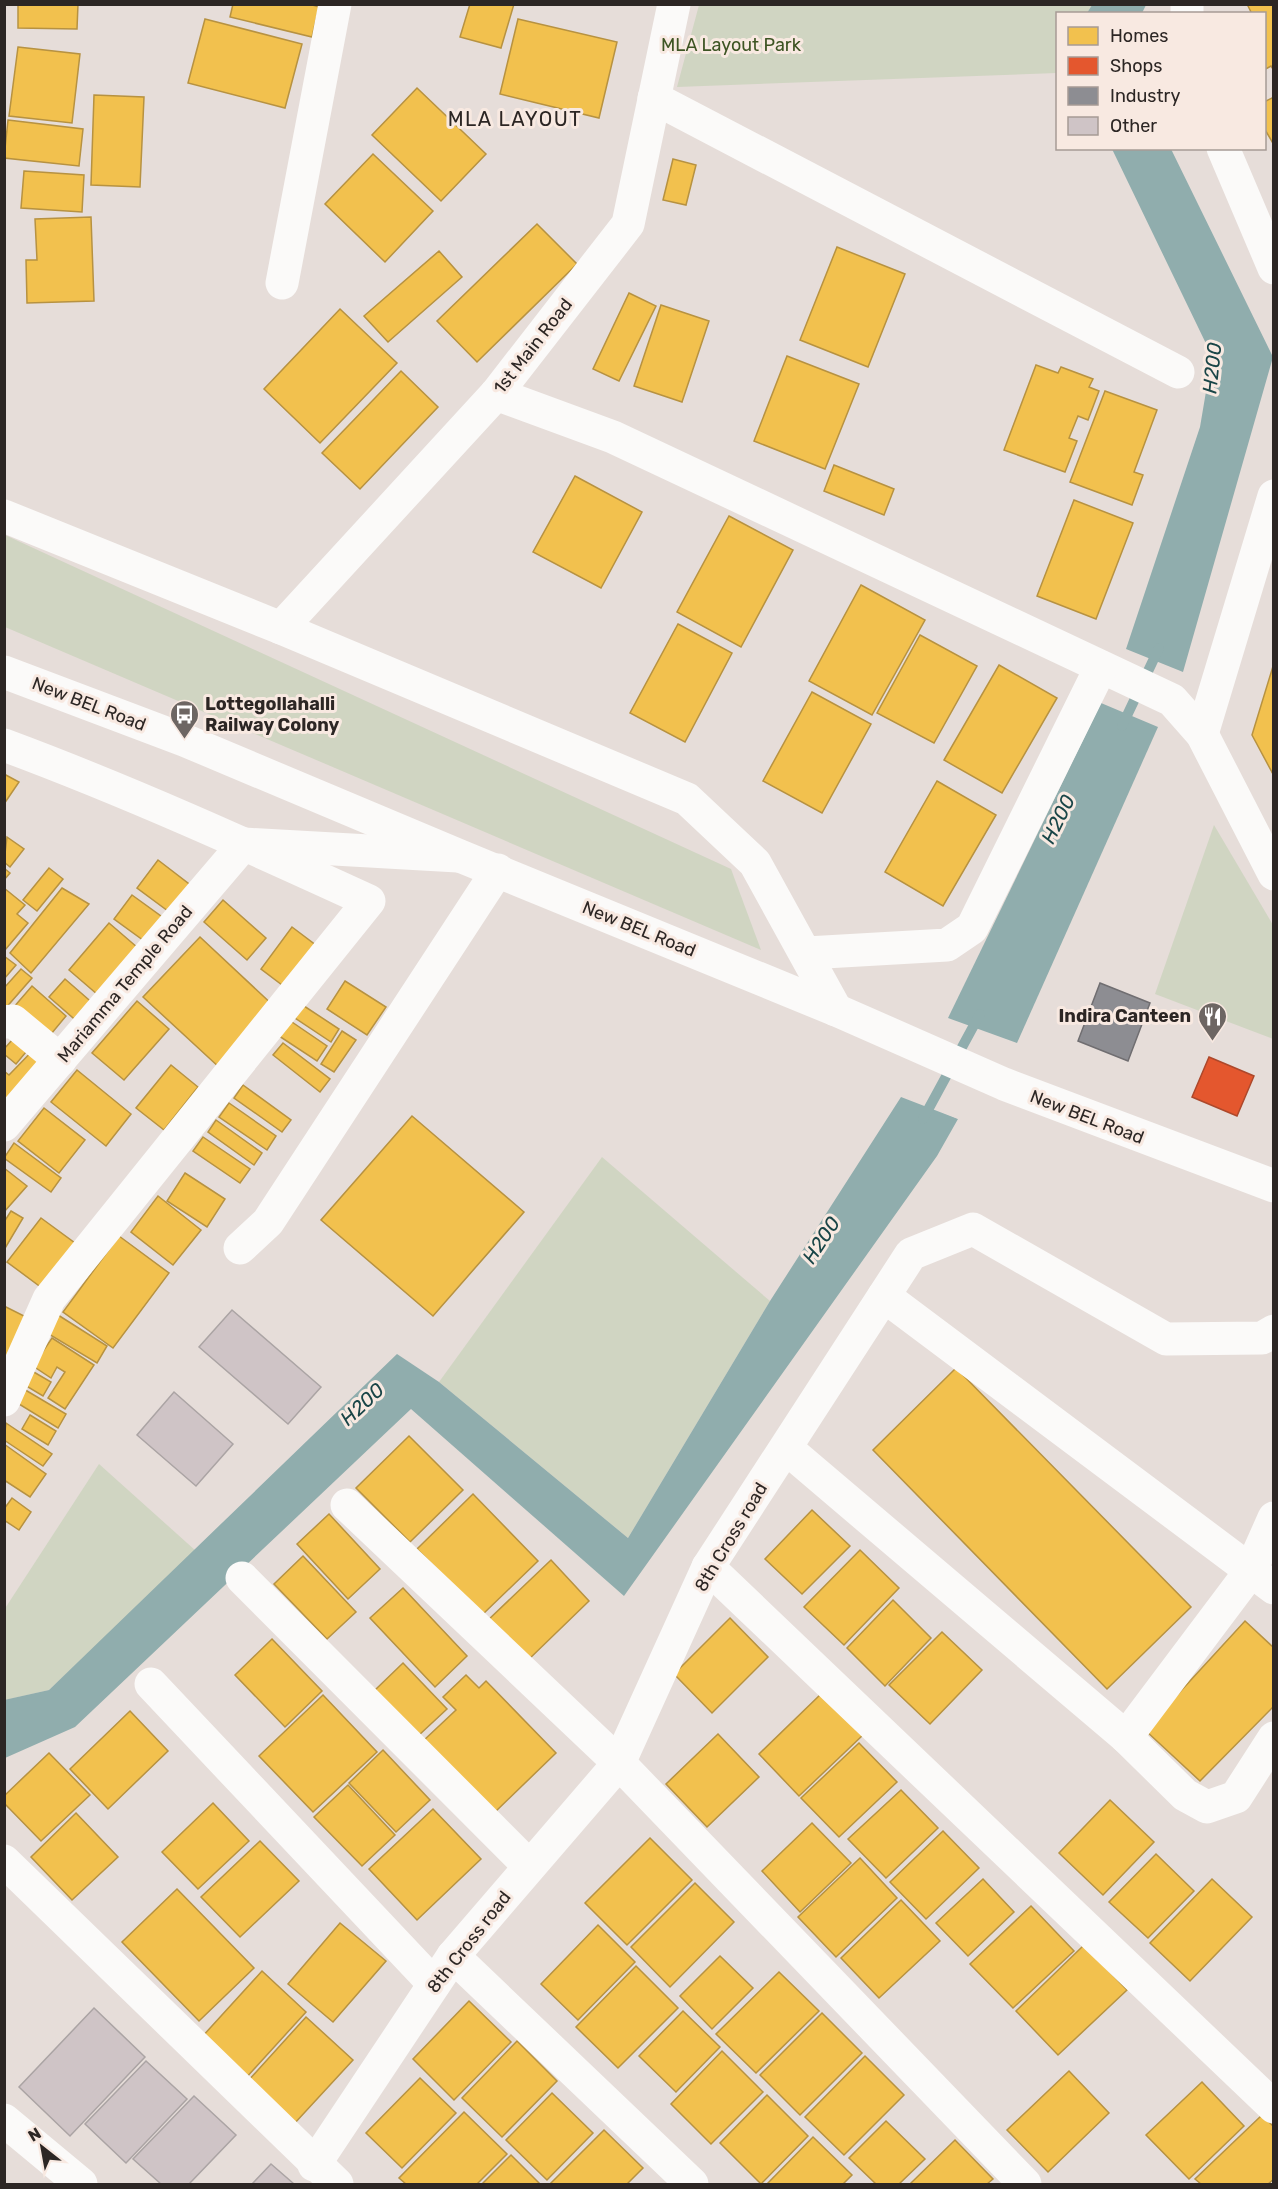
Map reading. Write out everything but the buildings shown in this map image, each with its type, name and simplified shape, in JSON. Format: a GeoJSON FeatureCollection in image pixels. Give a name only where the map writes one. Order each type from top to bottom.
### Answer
{"type":"FeatureCollection","features":[{"type":"Feature","properties":{"kind":"street"},"geometry":{"type":"LineString","coordinates":[[282,283],[335,4]]}},
{"type":"Feature","properties":{"kind":"street","name":"1st Main Road"},"geometry":{"type":"LineString","coordinates":[[281,627],[496,394],[628,224],[674,4]]}},
{"type":"Feature","properties":{"kind":"street"},"geometry":{"type":"LineString","coordinates":[[654,98],[1178,372]]}},
{"type":"Feature","properties":{"kind":"street"},"geometry":{"type":"LineString","coordinates":[[1224,150],[1274,268]]}},
{"type":"Feature","properties":{"kind":"street"},"geometry":{"type":"LineString","coordinates":[[496,394],[613,437],[1172,700],[1202,734],[1274,874]]}},
{"type":"Feature","properties":{"kind":"street"},"geometry":{"type":"LineString","coordinates":[[1202,734],[1274,496]]}},
{"type":"Feature","properties":{"kind":"street"},"geometry":{"type":"LineString","coordinates":[[4,516],[281,627],[687,799],[755,862],[807,953],[836,1010]]}},
{"type":"Feature","properties":{"kind":"street"},"geometry":{"type":"LineString","coordinates":[[807,953],[947,945],[972,928],[1108,671]]}},
{"type":"Feature","properties":{"kind":"street","name":"New BEL Road"},"geometry":{"type":"LineString","coordinates":[[4,672],[184,740],[836,1010],[1004,1084],[1274,1186]]}},
{"type":"Feature","properties":{"kind":"street"},"geometry":{"type":"LineString","coordinates":[[4,745],[63,766],[369,901],[49,1299],[4,1400]]}},
{"type":"Feature","properties":{"kind":"street"},"geometry":{"type":"LineString","coordinates":[[244,844],[460,856]]}},
{"type":"Feature","properties":{"kind":"street","name":"Mariamma Temple Road"},"geometry":{"type":"LineString","coordinates":[[4,1125],[244,844]]}},
{"type":"Feature","properties":{"kind":"street"},"geometry":{"type":"LineString","coordinates":[[240,1248],[268,1222],[498,870]]}},
{"type":"Feature","properties":{"kind":"street"},"geometry":{"type":"LineString","coordinates":[[4,1022],[13,1021],[60,1060]]}},
{"type":"Feature","properties":{"kind":"street","name":"8th Cross road"},"geometry":{"type":"LineString","coordinates":[[326,2175],[434,1984],[453,1956],[618,1763],[708,1567],[911,1254],[973,1229],[1166,1339],[1268,1335]]}},
{"type":"Feature","properties":{"kind":"street"},"geometry":{"type":"LineString","coordinates":[[884,1296],[1262,1580]]}},
{"type":"Feature","properties":{"kind":"street"},"geometry":{"type":"LineString","coordinates":[[786,1448],[1126,1737],[1185,1795],[1207,1807],[1236,1797],[1274,1738]]}},
{"type":"Feature","properties":{"kind":"street"},"geometry":{"type":"LineString","coordinates":[[347,1505],[618,1763],[1025,2184]]}},
{"type":"Feature","properties":{"kind":"street"},"geometry":{"type":"LineString","coordinates":[[1126,1737],[1262,1580],[1274,1518]]}},
{"type":"Feature","properties":{"kind":"street"},"geometry":{"type":"LineString","coordinates":[[708,1567],[1274,2107]]}},
{"type":"Feature","properties":{"kind":"street"},"geometry":{"type":"LineString","coordinates":[[242,1578],[529,1866]]}},
{"type":"Feature","properties":{"kind":"street"},"geometry":{"type":"LineString","coordinates":[[151,1684],[434,1984]]}},
{"type":"Feature","properties":{"kind":"street"},"geometry":{"type":"LineString","coordinates":[[4,1861],[326,2175]]}},
{"type":"Feature","properties":{"kind":"street"},"geometry":{"type":"LineString","coordinates":[[453,1956],[692,2184]]}},
{"type":"Feature","properties":{"kind":"street"},"geometry":{"type":"LineString","coordinates":[[4,2120],[81,2184]]}},
{"type":"Feature","properties":{"kind":"green space","name":"MLA Layout Park"},"geometry":{"type":"Polygon","coordinates":[[[699,5],[1092,5],[1088,12],[1056,12],[1056,73],[677,87],[699,5]]]}},
{"type":"Feature","properties":{"kind":"green space"},"geometry":{"type":"Polygon","coordinates":[[[5,535],[731,869],[761,950],[5,627],[5,535]]]}},
{"type":"Feature","properties":{"kind":"green space"},"geometry":{"type":"Polygon","coordinates":[[[1214,825],[1273,925],[1273,1039],[1155,994],[1214,825]]]}},
{"type":"Feature","properties":{"kind":"green space"},"geometry":{"type":"Polygon","coordinates":[[[602,1157],[770,1301],[628,1538],[439,1382],[602,1157]]]}},
{"type":"Feature","properties":{"kind":"green space"},"geometry":{"type":"Polygon","coordinates":[[[99,1464],[196,1551],[49,1690],[5,1700],[4,1610],[99,1464]]]}},
{"type":"Feature","properties":{"kind":"water"},"geometry":{"type":"Polygon","coordinates":[[[1092,4],[1146,5],[1142,12],[1088,12],[1092,4]]]}},
{"type":"Feature","properties":{"kind":"water"},"geometry":{"type":"Polygon","coordinates":[[[1112,150],[1171,150],[1273,357],[1183,672],[1126,649],[1200,427],[1212,356],[1112,150]]]}},
{"type":"Feature","properties":{"kind":"water"},"geometry":{"type":"Polygon","coordinates":[[[1101,703],[1158,727],[1017,1043],[948,1018],[1101,703]]]}},
{"type":"Feature","properties":{"kind":"water"},"geometry":{"type":"Polygon","coordinates":[[[901,1097],[958,1119],[937,1156],[624,1596],[411,1409],[75,1727],[5,1758],[4,1700],[49,1690],[397,1354],[439,1382],[628,1538],[770,1301],[901,1097]]]}},
{"type":"Feature","properties":{"kind":"pier"},"geometry":{"type":"Polygon","coordinates":[[[901,1095],[959,1116],[961,1120],[901,1095]]]}},
{"type":"Feature","properties":{"kind":"waterway","name":"H200"},"geometry":{"type":"LineString","coordinates":[[1122,726],[1159,648]]}},
{"type":"Feature","properties":{"kind":"waterway","name":"H200"},"geometry":{"type":"LineString","coordinates":[[923,1119],[980,1014]]}},
{"type":"Feature","properties":{"kind":"place","name":"Lottegollahalli Railway Colony"},"geometry":{"type":"Point","coordinates":[184,740]}},
{"type":"Feature","properties":{"kind":"place","name":"Indira Canteen"},"geometry":{"type":"Point","coordinates":[1212,1042]}},
{"type":"Feature","properties":{"kind":"district","name":"MLA LAYOUT"},"geometry":{"type":"Point","coordinates":[515,119]}}]}
